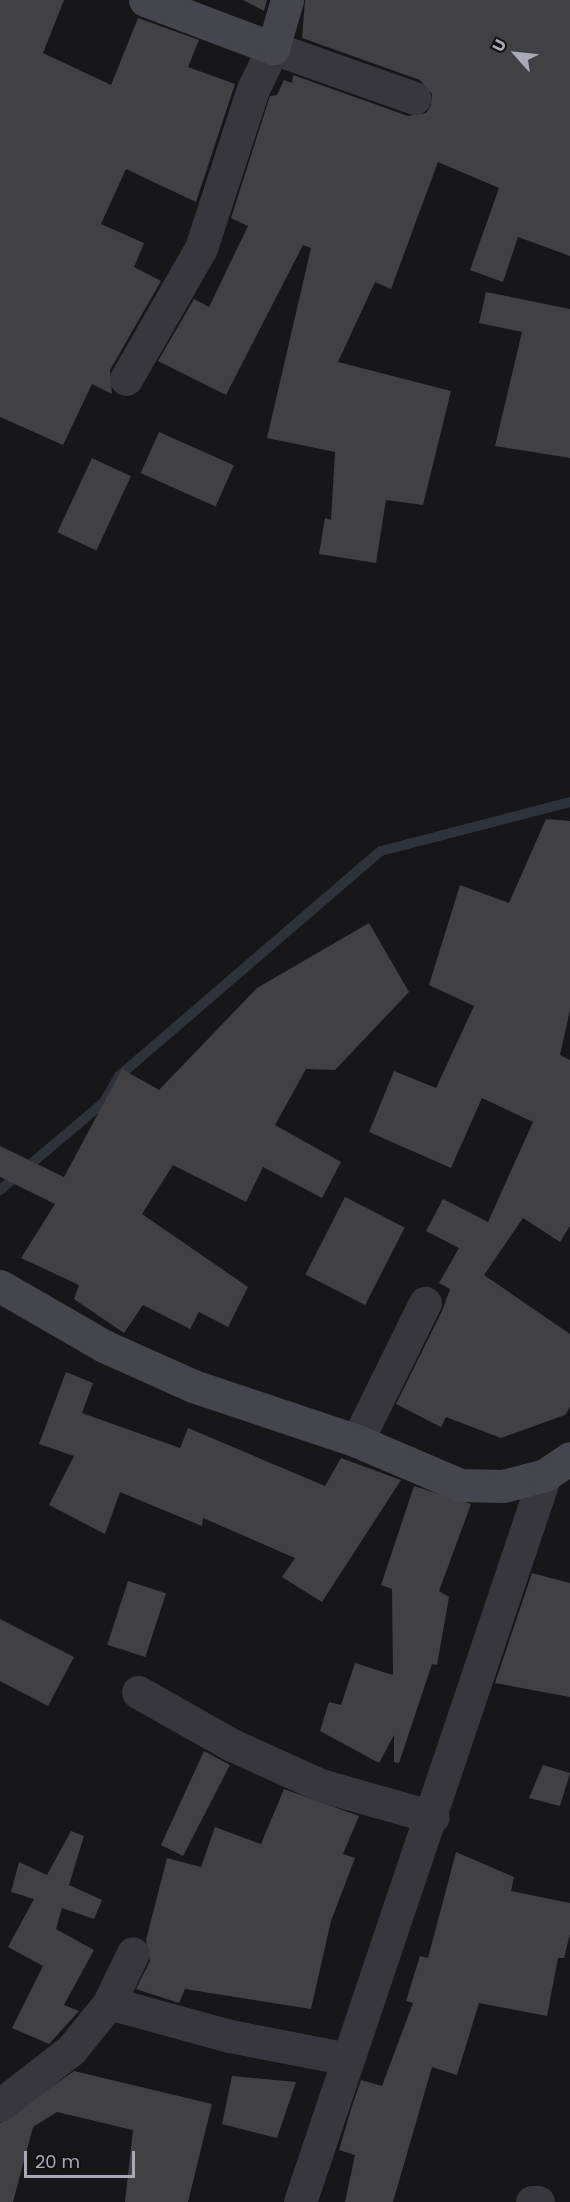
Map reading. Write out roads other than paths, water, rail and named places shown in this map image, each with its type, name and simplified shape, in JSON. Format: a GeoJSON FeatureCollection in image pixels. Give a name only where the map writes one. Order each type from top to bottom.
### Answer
{"type":"FeatureCollection","features":[{"type":"Feature","properties":{"kind":"street"},"geometry":{"type":"LineString","coordinates":[[145,0],[414,98]]}},
{"type":"Feature","properties":{"kind":"street"},"geometry":{"type":"LineString","coordinates":[[126,379],[177,281],[201,248],[254,89],[273,48],[287,0]]}},
{"type":"Feature","properties":{"kind":"street"},"geometry":{"type":"LineString","coordinates":[[0,1286],[104,1346],[193,1386],[357,1441],[460,1485],[503,1486],[558,1467]]}},
{"type":"Feature","properties":{"kind":"street"},"geometry":{"type":"LineString","coordinates":[[357,1441],[425,1303]]}},
{"type":"Feature","properties":{"kind":"street"},"geometry":{"type":"LineString","coordinates":[[300,2202],[348,2059],[558,1467]]}},
{"type":"Feature","properties":{"kind":"street"},"geometry":{"type":"LineString","coordinates":[[138,1692],[232,1745],[320,1785],[433,1817]]}},
{"type":"Feature","properties":{"kind":"street"},"geometry":{"type":"LineString","coordinates":[[0,2105],[45,2075],[109,2003],[133,1953]]}},
{"type":"Feature","properties":{"kind":"street"},"geometry":{"type":"LineString","coordinates":[[109,2003],[230,2036],[348,2059]]}},
{"type":"Feature","properties":{"kind":"street"},"geometry":{"type":"LineString","coordinates":[[532,2202],[538,2202]]}},
{"type":"Feature","properties":{"kind":"waterway"},"geometry":{"type":"LineString","coordinates":[[0,1190],[104,1102],[119,1076],[381,851],[570,802]]}}]}
